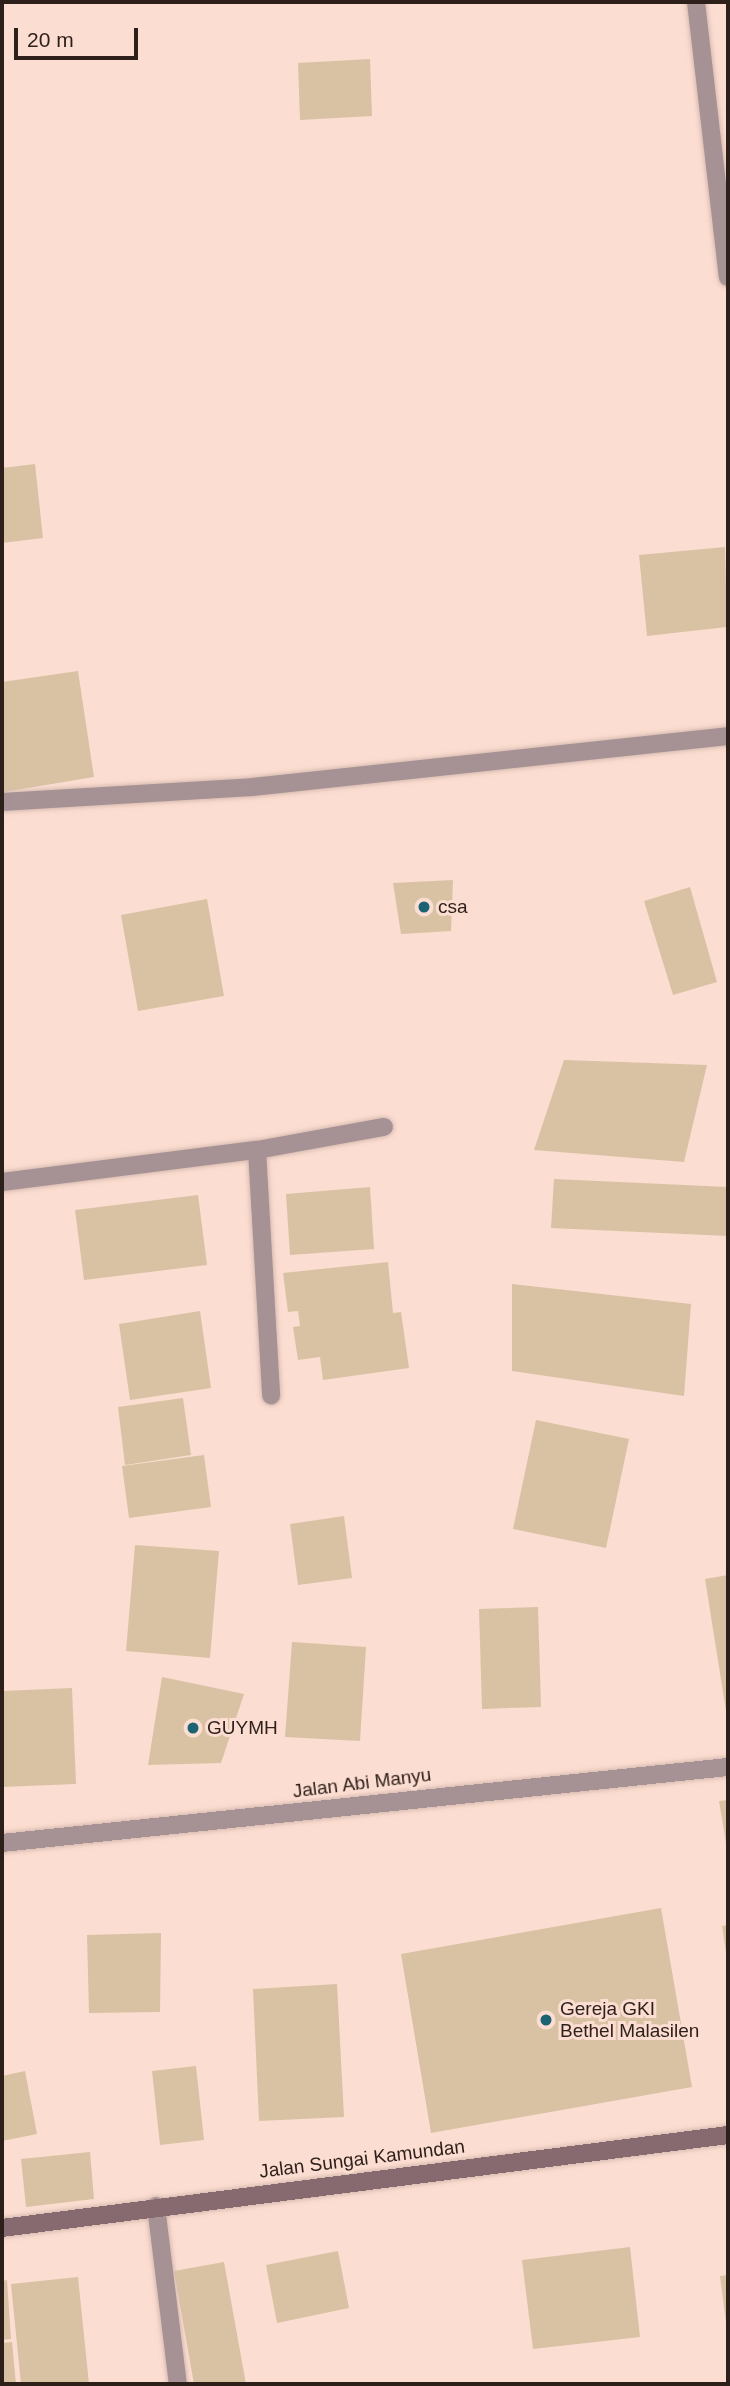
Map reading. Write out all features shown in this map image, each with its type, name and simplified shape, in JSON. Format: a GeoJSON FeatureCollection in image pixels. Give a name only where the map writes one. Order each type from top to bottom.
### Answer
{"type":"FeatureCollection","features":[{"type":"Feature","properties":{"kind":"main road","name":"Jalan Sungai Kamundan"},"geometry":{"type":"LineString","coordinates":[[2,2228],[156,2206],[728,2135]]}},
{"type":"Feature","properties":{"kind":"street"},"geometry":{"type":"LineString","coordinates":[[696,2],[728,277]]}},
{"type":"Feature","properties":{"kind":"street"},"geometry":{"type":"LineString","coordinates":[[2,802],[252,787],[728,736]]}},
{"type":"Feature","properties":{"kind":"street"},"geometry":{"type":"LineString","coordinates":[[2,1182],[257,1150],[384,1127]]}},
{"type":"Feature","properties":{"kind":"street"},"geometry":{"type":"LineString","coordinates":[[257,1150],[271,1395]]}},
{"type":"Feature","properties":{"kind":"street","name":"Jalan Abi Manyu"},"geometry":{"type":"LineString","coordinates":[[2,1843],[728,1767]]}},
{"type":"Feature","properties":{"kind":"street"},"geometry":{"type":"LineString","coordinates":[[156,2206],[178,2384]]}},
{"type":"Feature","properties":{"kind":"building"},"geometry":{"type":"Polygon","coordinates":[[[370,59],[372,116],[300,120],[298,63],[370,59]]]}},
{"type":"Feature","properties":{"kind":"building"},"geometry":{"type":"Polygon","coordinates":[[[35,464],[43,538],[2,543],[2,468],[35,464]]]}},
{"type":"Feature","properties":{"kind":"building"},"geometry":{"type":"Polygon","coordinates":[[[725,547],[727,627],[647,636],[639,555],[725,547]]]}},
{"type":"Feature","properties":{"kind":"building"},"geometry":{"type":"Polygon","coordinates":[[[78,671],[94,777],[4,792],[2,682],[78,671]]]}},
{"type":"Feature","properties":{"kind":"building","name":"csa"},"geometry":{"type":"Polygon","coordinates":[[[453,880],[451,931],[401,934],[393,883],[453,880]]]}},
{"type":"Feature","properties":{"kind":"building"},"geometry":{"type":"Polygon","coordinates":[[[690,887],[717,982],[673,995],[644,901],[690,887]]]}},
{"type":"Feature","properties":{"kind":"building"},"geometry":{"type":"Polygon","coordinates":[[[207,899],[224,996],[138,1011],[121,915],[207,899]]]}},
{"type":"Feature","properties":{"kind":"building"},"geometry":{"type":"Polygon","coordinates":[[[564,1060],[707,1065],[684,1162],[534,1150],[564,1060]]]}},
{"type":"Feature","properties":{"kind":"building"},"geometry":{"type":"Polygon","coordinates":[[[554,1179],[728,1187],[728,1236],[551,1228],[554,1179]]]}},
{"type":"Feature","properties":{"kind":"building"},"geometry":{"type":"Polygon","coordinates":[[[370,1187],[374,1249],[290,1255],[286,1194],[370,1187]]]}},
{"type":"Feature","properties":{"kind":"building"},"geometry":{"type":"Polygon","coordinates":[[[198,1195],[207,1265],[84,1280],[75,1210],[198,1195]]]}},
{"type":"Feature","properties":{"kind":"building"},"geometry":{"type":"Polygon","coordinates":[[[388,1262],[393,1313],[401,1312],[409,1368],[323,1380],[320,1357],[298,1360],[293,1327],[300,1326],[298,1311],[288,1312],[283,1273],[388,1262]]]}},
{"type":"Feature","properties":{"kind":"building"},"geometry":{"type":"Polygon","coordinates":[[[512,1284],[691,1304],[684,1396],[512,1371],[512,1284]]]}},
{"type":"Feature","properties":{"kind":"building"},"geometry":{"type":"Polygon","coordinates":[[[200,1311],[211,1388],[130,1400],[119,1324],[200,1311]]]}},
{"type":"Feature","properties":{"kind":"building"},"geometry":{"type":"Polygon","coordinates":[[[183,1398],[191,1455],[125,1465],[118,1407],[183,1398]]]}},
{"type":"Feature","properties":{"kind":"building"},"geometry":{"type":"Polygon","coordinates":[[[536,1420],[629,1439],[606,1548],[513,1529],[536,1420]]]}},
{"type":"Feature","properties":{"kind":"building"},"geometry":{"type":"Polygon","coordinates":[[[204,1455],[211,1507],[129,1518],[122,1466],[204,1455]]]}},
{"type":"Feature","properties":{"kind":"building"},"geometry":{"type":"Polygon","coordinates":[[[344,1516],[352,1578],[298,1585],[290,1524],[344,1516]]]}},
{"type":"Feature","properties":{"kind":"building"},"geometry":{"type":"Polygon","coordinates":[[[135,1545],[219,1551],[210,1658],[126,1651],[135,1545]]]}},
{"type":"Feature","properties":{"kind":"building"},"geometry":{"type":"Polygon","coordinates":[[[728,1575],[728,1717],[727,1717],[705,1579],[728,1575]]]}},
{"type":"Feature","properties":{"kind":"building"},"geometry":{"type":"Polygon","coordinates":[[[538,1607],[541,1707],[482,1709],[479,1609],[538,1607]]]}},
{"type":"Feature","properties":{"kind":"building"},"geometry":{"type":"Polygon","coordinates":[[[292,1642],[366,1647],[360,1741],[285,1737],[292,1642]]]}},
{"type":"Feature","properties":{"kind":"building","name":"GUYMH"},"geometry":{"type":"Polygon","coordinates":[[[162,1677],[244,1694],[221,1763],[148,1765],[162,1677]]]}},
{"type":"Feature","properties":{"kind":"building"},"geometry":{"type":"Polygon","coordinates":[[[72,1688],[76,1784],[2,1787],[2,1691],[72,1688]]]}},
{"type":"Feature","properties":{"kind":"building"},"geometry":{"type":"Polygon","coordinates":[[[728,1800],[728,1849],[727,1849],[719,1801],[728,1800]]]}},
{"type":"Feature","properties":{"kind":"building","name":"Gereja GKI Bethel Malasilen"},"geometry":{"type":"Polygon","coordinates":[[[661,1908],[692,2087],[431,2133],[401,1954],[661,1908]]]}},
{"type":"Feature","properties":{"kind":"building"},"geometry":{"type":"Polygon","coordinates":[[[728,1925],[728,1959],[727,1959],[722,1926],[728,1925]]]}},
{"type":"Feature","properties":{"kind":"building"},"geometry":{"type":"Polygon","coordinates":[[[161,1933],[160,2012],[89,2013],[87,1935],[161,1933]]]}},
{"type":"Feature","properties":{"kind":"building"},"geometry":{"type":"Polygon","coordinates":[[[337,1984],[344,2117],[259,2121],[253,1989],[337,1984]]]}},
{"type":"Feature","properties":{"kind":"building"},"geometry":{"type":"Polygon","coordinates":[[[196,2066],[204,2140],[160,2145],[152,2071],[196,2066]]]}},
{"type":"Feature","properties":{"kind":"building"},"geometry":{"type":"Polygon","coordinates":[[[25,2071],[37,2134],[2,2141],[2,2076],[25,2071]]]}},
{"type":"Feature","properties":{"kind":"building"},"geometry":{"type":"Polygon","coordinates":[[[90,2152],[94,2199],[26,2207],[21,2159],[90,2152]]]}},
{"type":"Feature","properties":{"kind":"building"},"geometry":{"type":"Polygon","coordinates":[[[630,2247],[640,2337],[533,2349],[522,2260],[630,2247]]]}},
{"type":"Feature","properties":{"kind":"building"},"geometry":{"type":"Polygon","coordinates":[[[338,2251],[349,2308],[277,2323],[266,2265],[338,2251]]]}},
{"type":"Feature","properties":{"kind":"building"},"geometry":{"type":"Polygon","coordinates":[[[224,2262],[246,2384],[194,2384],[174,2271],[224,2262]]]}},
{"type":"Feature","properties":{"kind":"building"},"geometry":{"type":"Polygon","coordinates":[[[728,2275],[728,2330],[727,2330],[720,2276],[728,2275]]]}},
{"type":"Feature","properties":{"kind":"building"},"geometry":{"type":"Polygon","coordinates":[[[78,2277],[89,2384],[21,2384],[11,2284],[78,2277]]]}},
{"type":"Feature","properties":{"kind":"building"},"geometry":{"type":"Polygon","coordinates":[[[7,2280],[11,2339],[2,2340],[2,2281],[7,2280]]]}},
{"type":"Feature","properties":{"kind":"building"},"geometry":{"type":"Polygon","coordinates":[[[12,2342],[16,2384],[2,2384],[2,2343],[12,2342]]]}},
{"type":"Feature","properties":{"kind":"place","name":"csa"},"geometry":{"type":"Point","coordinates":[424,907]}},
{"type":"Feature","properties":{"kind":"place","name":"GUYMH"},"geometry":{"type":"Point","coordinates":[193,1728]}},
{"type":"Feature","properties":{"kind":"place","name":"Gereja GKI Bethel Malasilen"},"geometry":{"type":"Point","coordinates":[546,2020]}}]}
